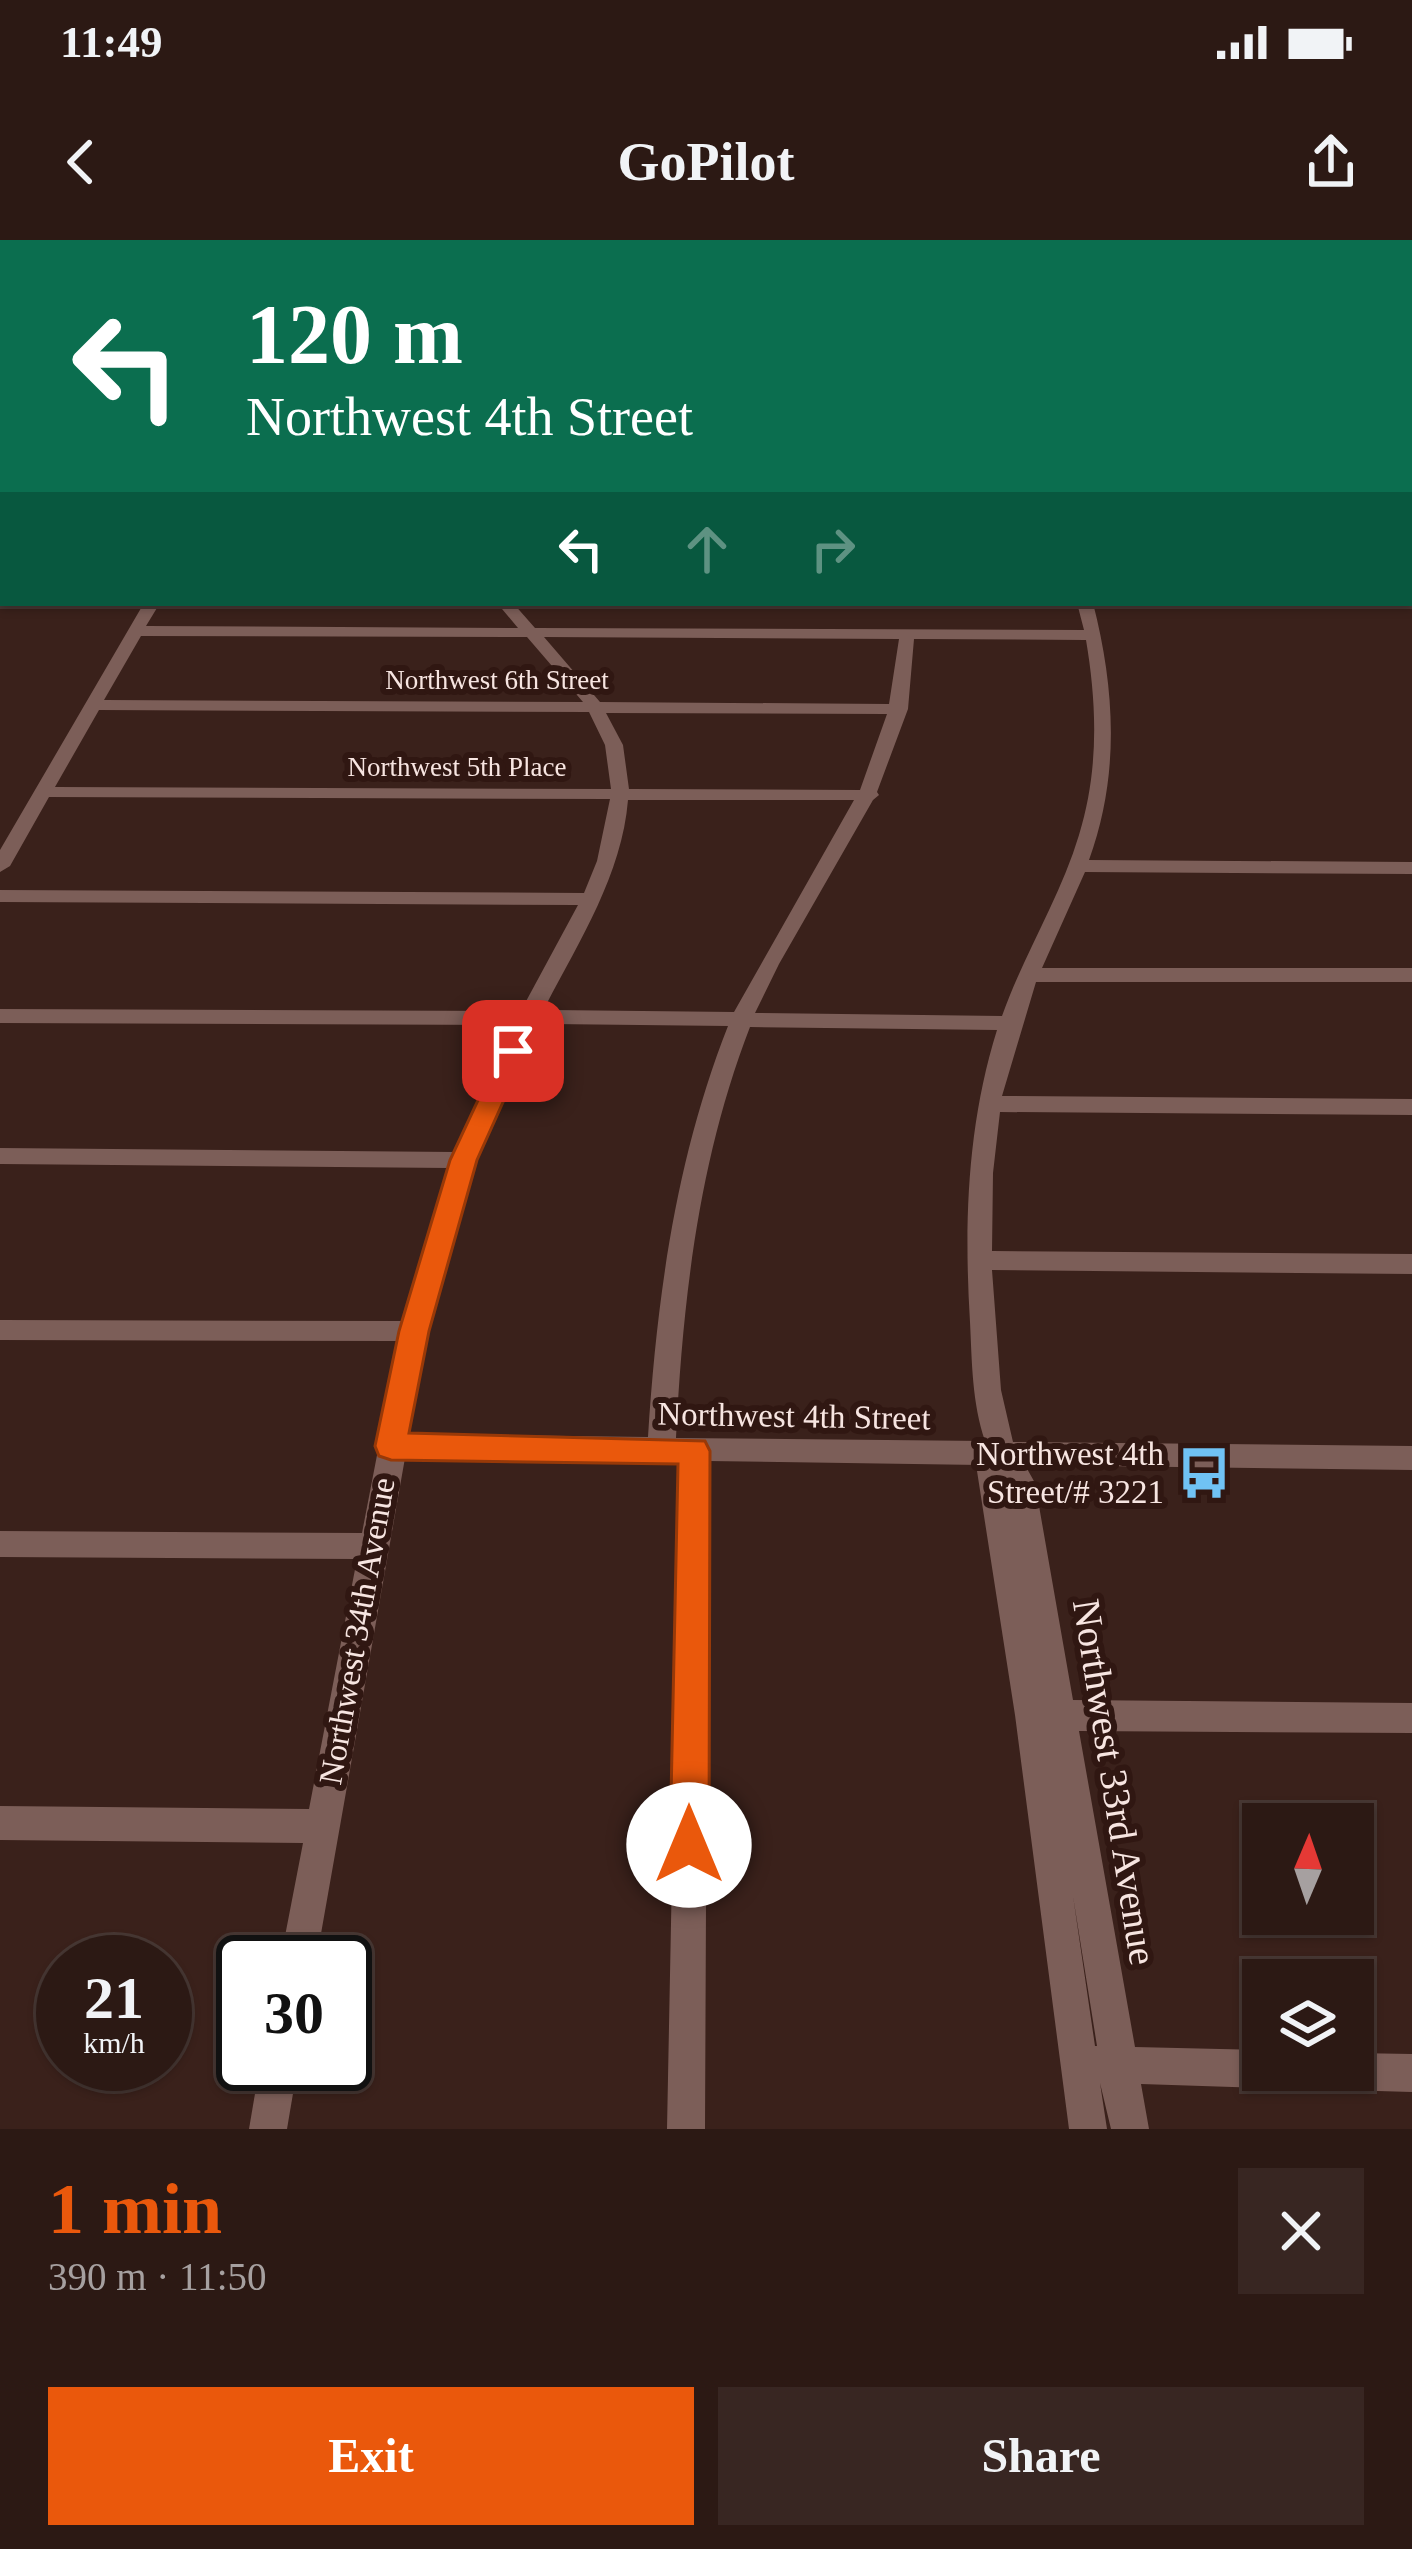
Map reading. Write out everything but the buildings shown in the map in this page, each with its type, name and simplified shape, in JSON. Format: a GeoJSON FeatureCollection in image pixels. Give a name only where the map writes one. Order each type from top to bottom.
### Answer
{"type":"FeatureCollection","features":[{"type":"Feature","properties":{"kind":"street"},"geometry":{"type":"LineString","coordinates":[[0,866],[8,841],[43,792],[150,606]]}},
{"type":"Feature","properties":{"kind":"street"},"geometry":{"type":"LineString","coordinates":[[508,606],[596,708],[613,750],[618,794],[611,846],[543,1011]]}},
{"type":"Feature","properties":{"kind":"street","name":"Northwest 33rd Avenue"},"geometry":{"type":"LineString","coordinates":[[1086,606],[1106,681],[1104,756],[1078,866],[1010,1023],[991,1104],[977,1260],[990,1423],[1000,1455],[991,1471],[1047,1715],[1130,2129]]}},
{"type":"Feature","properties":{"kind":"street"},"geometry":{"type":"LineString","coordinates":[[136,631],[1094,635]]}},
{"type":"Feature","properties":{"kind":"street"},"geometry":{"type":"LineString","coordinates":[[686,2129],[676,1258],[715,1096],[742,1019],[770,958],[870,795],[900,709],[907,634]]}},
{"type":"Feature","properties":{"kind":"street","name":"Northwest 6th Street"},"geometry":{"type":"LineString","coordinates":[[94,705],[900,709]]}},
{"type":"Feature","properties":{"kind":"street","name":"Northwest 5th Place"},"geometry":{"type":"LineString","coordinates":[[43,792],[870,795]]}},
{"type":"Feature","properties":{"kind":"street"},"geometry":{"type":"LineString","coordinates":[[1078,866],[1412,868]]}},
{"type":"Feature","properties":{"kind":"street"},"geometry":{"type":"LineString","coordinates":[[0,896],[590,899]]}},
{"type":"Feature","properties":{"kind":"street"},"geometry":{"type":"LineString","coordinates":[[1029,975],[1412,975]]}},
{"type":"Feature","properties":{"kind":"street"},"geometry":{"type":"LineString","coordinates":[[0,1016],[514,1025],[515,1008],[742,1019],[1010,1023]]}},
{"type":"Feature","properties":{"kind":"street","name":"Northwest 34th Avenue"},"geometry":{"type":"LineString","coordinates":[[303,1935],[414,1331],[464,1160],[514,1025]]}},
{"type":"Feature","properties":{"kind":"street"},"geometry":{"type":"LineString","coordinates":[[991,1104],[1412,1107]]}},
{"type":"Feature","properties":{"kind":"street"},"geometry":{"type":"LineString","coordinates":[[0,1156],[464,1160]]}},
{"type":"Feature","properties":{"kind":"street"},"geometry":{"type":"LineString","coordinates":[[977,1260],[1412,1264]]}},
{"type":"Feature","properties":{"kind":"street"},"geometry":{"type":"LineString","coordinates":[[0,1330],[414,1331]]}},
{"type":"Feature","properties":{"kind":"street","name":"Northwest 4th Street"},"geometry":{"type":"LineString","coordinates":[[391,1446],[1412,1458]]}},
{"type":"Feature","properties":{"kind":"street"},"geometry":{"type":"LineString","coordinates":[[0,1544],[372,1546]]}},
{"type":"Feature","properties":{"kind":"street"},"geometry":{"type":"LineString","coordinates":[[1047,1715],[1412,1718]]}},
{"type":"Feature","properties":{"kind":"street","name":"Northwest 33rd Avenue"},"geometry":{"type":"LineString","coordinates":[[1047,1715],[1088,2129]]}},
{"type":"Feature","properties":{"kind":"street"},"geometry":{"type":"LineString","coordinates":[[0,1823],[322,1826]]}},
{"type":"Feature","properties":{"kind":"street"},"geometry":{"type":"LineString","coordinates":[[1078,2064],[1242,2068]]}},
{"type":"Feature","properties":{"kind":"street"},"geometry":{"type":"LineString","coordinates":[[1374,2072],[1412,2073]]}},
{"type":"Feature","properties":{"kind":"street"},"geometry":{"type":"LineString","coordinates":[[268,2129],[274,2091]]}},
{"type":"Feature","properties":{"kind":"place","name":"Northwest 4th Street/# 3221"},"geometry":{"type":"Point","coordinates":[1204,1473]}},
{"type":"Feature","properties":{"kind":"route"},"geometry":{"type":"LineString","coordinates":[[513,1051],[464,1160],[414,1331],[391,1446],[694,1451],[689,1845]]}}]}
